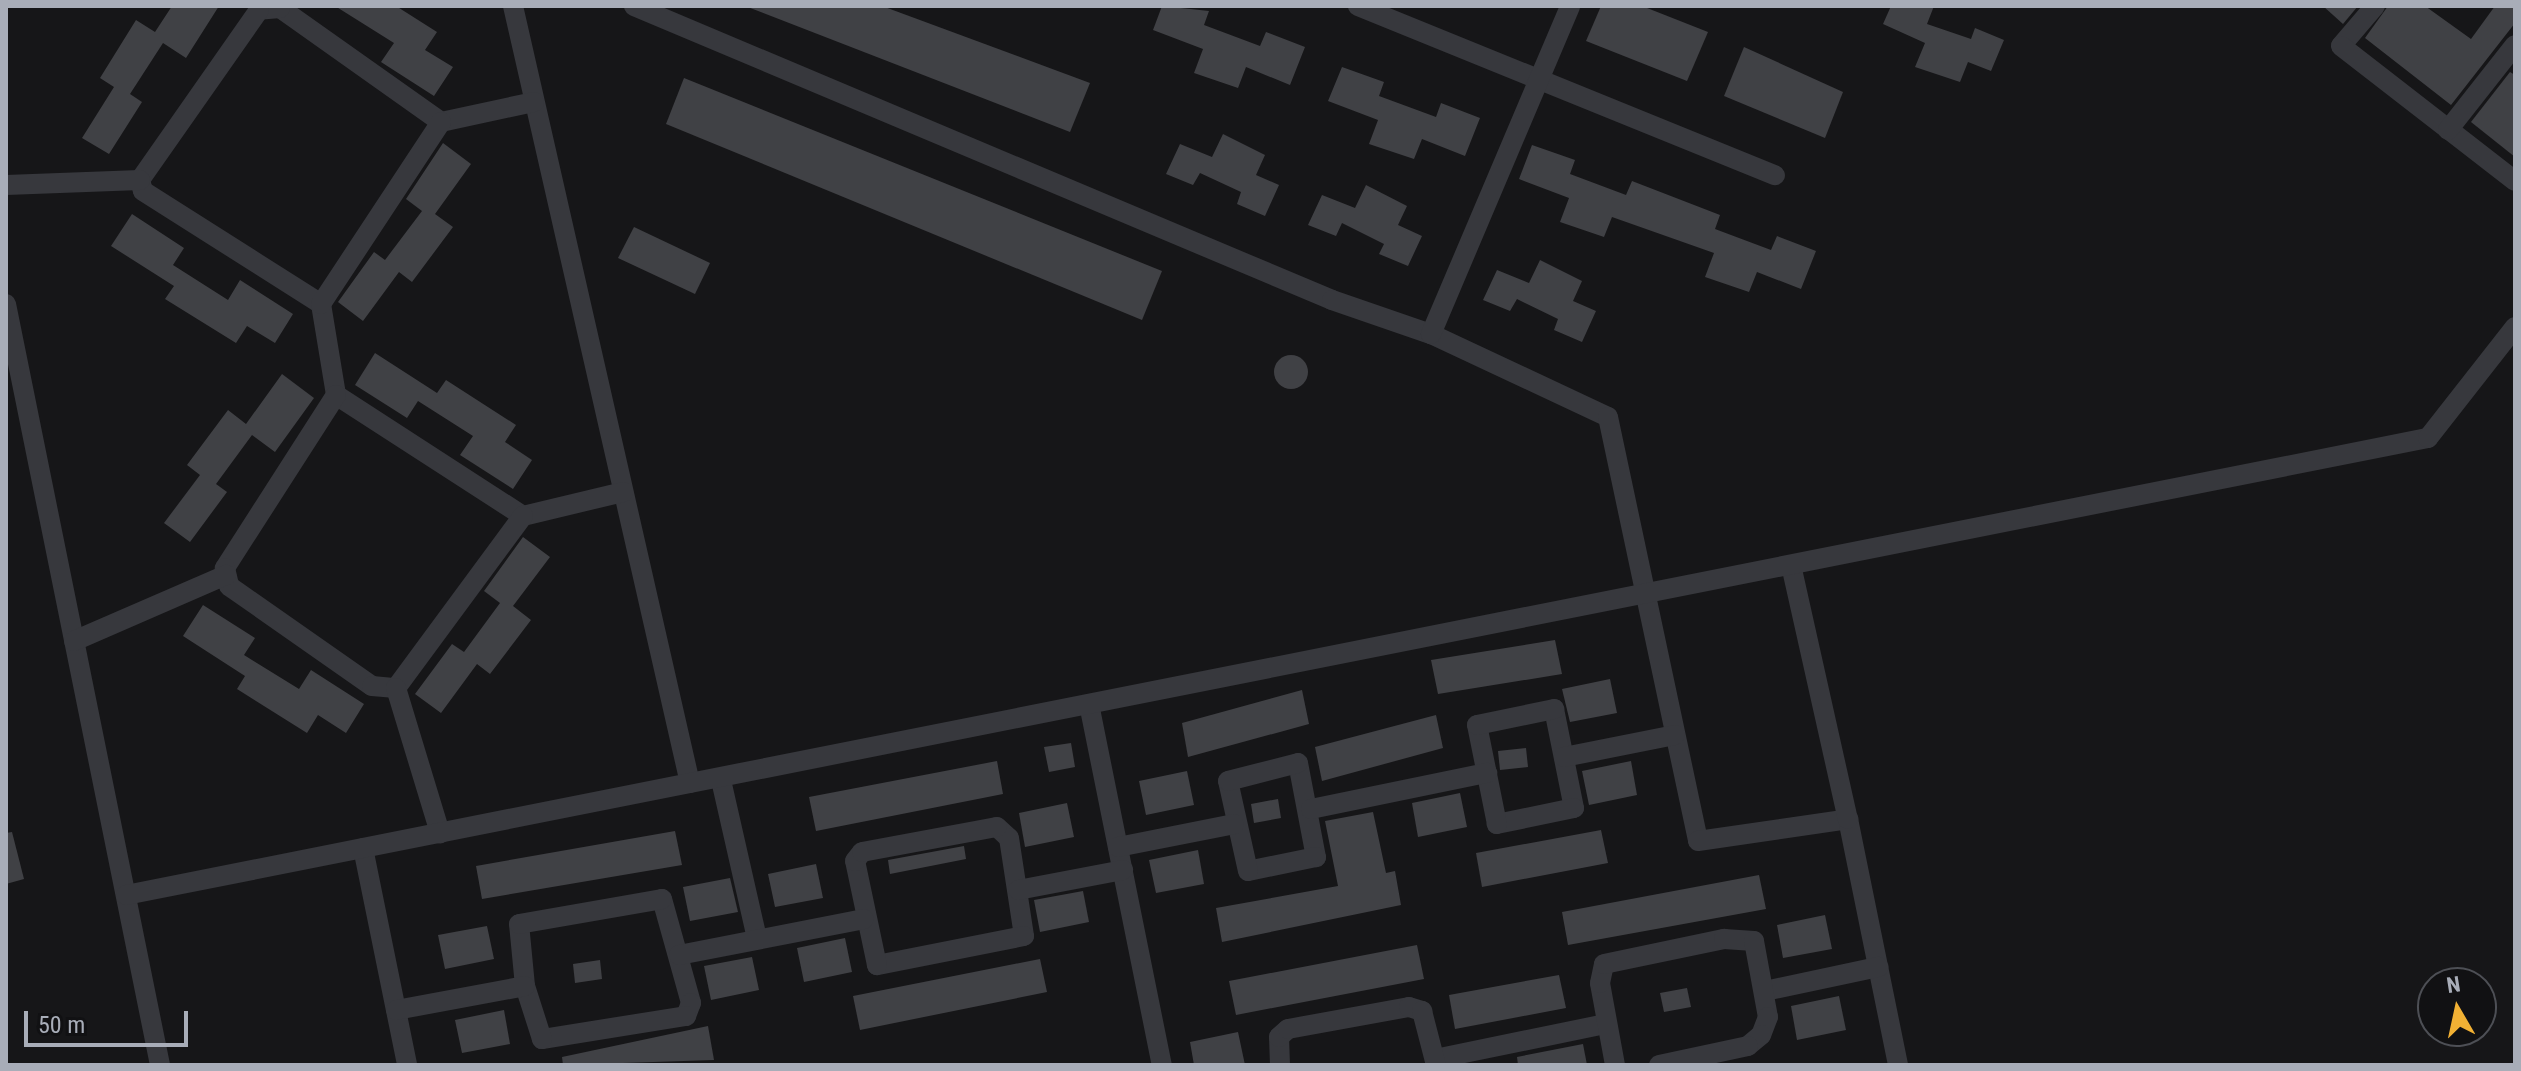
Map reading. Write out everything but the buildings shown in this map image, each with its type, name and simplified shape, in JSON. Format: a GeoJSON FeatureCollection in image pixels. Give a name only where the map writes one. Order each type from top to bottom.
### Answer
{"type":"FeatureCollection","features":[{"type":"Feature","properties":{"kind":"street"},"geometry":{"type":"LineString","coordinates":[[513,6],[623,492],[655,606],[690,783]]}},
{"type":"Feature","properties":{"kind":"street"},"geometry":{"type":"LineString","coordinates":[[634,6],[1332,300],[1431,334],[1608,417],[1616,429],[1641,593],[1698,841],[1848,819]]}},
{"type":"Feature","properties":{"kind":"street"},"geometry":{"type":"LineString","coordinates":[[1358,6],[1775,175]]}},
{"type":"Feature","properties":{"kind":"street"},"geometry":{"type":"LineString","coordinates":[[1431,334],[1570,6]]}},
{"type":"Feature","properties":{"kind":"street"},"geometry":{"type":"LineString","coordinates":[[2375,6],[2341,46],[2515,181]]}},
{"type":"Feature","properties":{"kind":"street"},"geometry":{"type":"LineString","coordinates":[[140,180],[259,10],[280,8],[441,122]]}},
{"type":"Feature","properties":{"kind":"street"},"geometry":{"type":"LineString","coordinates":[[2448,130],[2515,45]]}},
{"type":"Feature","properties":{"kind":"street"},"geometry":{"type":"LineString","coordinates":[[74,641],[226,575],[336,395],[321,304],[441,122],[534,102]]}},
{"type":"Feature","properties":{"kind":"street"},"geometry":{"type":"LineString","coordinates":[[6,185],[140,180]]}},
{"type":"Feature","properties":{"kind":"street"},"geometry":{"type":"LineString","coordinates":[[140,180],[143,191],[321,304]]}},
{"type":"Feature","properties":{"kind":"street"},"geometry":{"type":"LineString","coordinates":[[6,304],[126,895],[156,1063]]}},
{"type":"Feature","properties":{"kind":"street"},"geometry":{"type":"LineString","coordinates":[[126,895],[690,783],[721,780],[1641,593],[2428,438],[2515,327]]}},
{"type":"Feature","properties":{"kind":"street"},"geometry":{"type":"LineString","coordinates":[[336,395],[523,516]]}},
{"type":"Feature","properties":{"kind":"street"},"geometry":{"type":"LineString","coordinates":[[396,688],[523,516],[623,492]]}},
{"type":"Feature","properties":{"kind":"street"},"geometry":{"type":"LineString","coordinates":[[1791,565],[1848,819],[1898,1065]]}},
{"type":"Feature","properties":{"kind":"street"},"geometry":{"type":"LineString","coordinates":[[226,575],[229,586],[372,686],[396,688]]}},
{"type":"Feature","properties":{"kind":"street"},"geometry":{"type":"LineString","coordinates":[[396,688],[440,833]]}},
{"type":"Feature","properties":{"kind":"street"},"geometry":{"type":"LineString","coordinates":[[1089,704],[1162,1065]]}},
{"type":"Feature","properties":{"kind":"street"},"geometry":{"type":"LineString","coordinates":[[1554,709],[1574,808],[1497,824],[1487,773],[1477,725],[1554,709]]}},
{"type":"Feature","properties":{"kind":"street"},"geometry":{"type":"LineString","coordinates":[[1564,757],[1675,735]]}},
{"type":"Feature","properties":{"kind":"street"},"geometry":{"type":"LineString","coordinates":[[1291,762],[1303,768],[1319,846],[1310,861],[1248,871],[1234,824],[1227,789],[1233,774],[1291,762]]}},
{"type":"Feature","properties":{"kind":"street"},"geometry":{"type":"LineString","coordinates":[[1311,809],[1487,773]]}},
{"type":"Feature","properties":{"kind":"street"},"geometry":{"type":"LineString","coordinates":[[721,780],[757,938]]}},
{"type":"Feature","properties":{"kind":"street"},"geometry":{"type":"LineString","coordinates":[[1118,847],[1234,824]]}},
{"type":"Feature","properties":{"kind":"street"},"geometry":{"type":"LineString","coordinates":[[997,827],[1009,838],[1018,890],[1025,928],[1017,941],[887,967],[872,960],[854,869],[862,852],[997,827]]}},
{"type":"Feature","properties":{"kind":"street"},"geometry":{"type":"LineString","coordinates":[[363,848],[407,1065]]}},
{"type":"Feature","properties":{"kind":"street"},"geometry":{"type":"LineString","coordinates":[[1018,890],[1123,870]]}},
{"type":"Feature","properties":{"kind":"street"},"geometry":{"type":"LineString","coordinates":[[662,899],[679,955],[691,1003],[672,1023],[542,1039],[525,986],[515,929],[531,919],[662,899]]}},
{"type":"Feature","properties":{"kind":"street"},"geometry":{"type":"LineString","coordinates":[[679,955],[864,919]]}},
{"type":"Feature","properties":{"kind":"street"},"geometry":{"type":"LineString","coordinates":[[1615,1065],[1600,972],[1613,959],[1748,938],[1765,991],[1768,1017],[1756,1041],[1659,1065]]}},
{"type":"Feature","properties":{"kind":"street"},"geometry":{"type":"LineString","coordinates":[[1765,991],[1878,967]]}},
{"type":"Feature","properties":{"kind":"street"},"geometry":{"type":"LineString","coordinates":[[396,1010],[525,986]]}},
{"type":"Feature","properties":{"kind":"street"},"geometry":{"type":"LineString","coordinates":[[1280,1065],[1279,1037],[1288,1029],[1409,1007],[1422,1011],[1436,1062],[1606,1024]]}}]}
